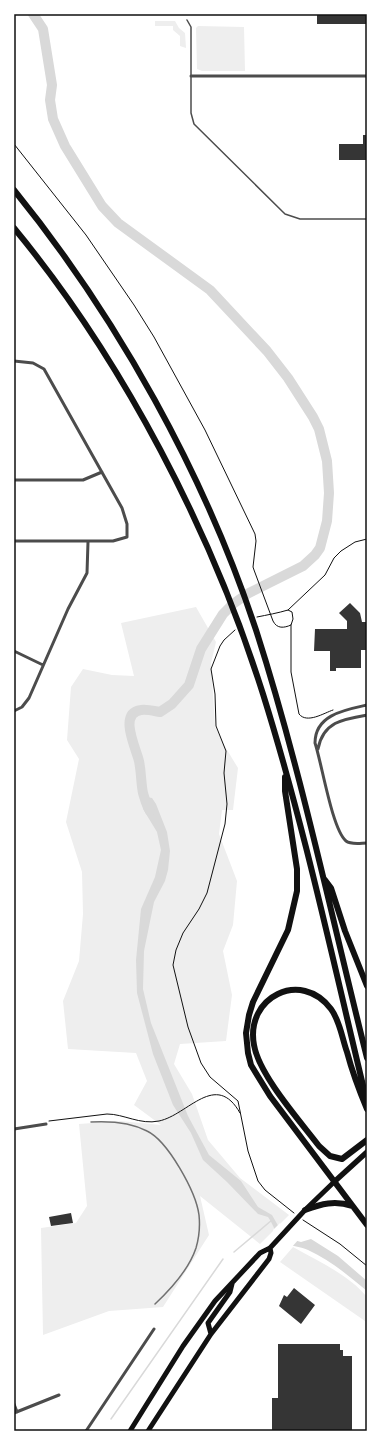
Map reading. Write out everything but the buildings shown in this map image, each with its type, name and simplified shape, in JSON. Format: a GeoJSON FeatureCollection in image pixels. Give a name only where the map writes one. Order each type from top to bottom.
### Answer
{"type":"FeatureCollection","features":[{"type":"Feature","properties":{"kind":"highway"},"geometry":{"type":"LineString","coordinates":[[14,190],[73,270],[136,368],[167,423],[190,470],[237,579],[256,630],[285,726],[367,1058]]}},
{"type":"Feature","properties":{"kind":"highway"},"geometry":{"type":"LineString","coordinates":[[14,228],[41,262],[87,328],[131,399],[180,487],[224,587],[263,693],[285,769],[367,1102]]}},
{"type":"Feature","properties":{"kind":"highway"},"geometry":{"type":"LineString","coordinates":[[285,769],[285,791],[297,869],[297,891],[288,930],[253,1002],[247,1025],[246,1044],[251,1065],[260,1081],[367,1225]]}},
{"type":"Feature","properties":{"kind":"highway"},"geometry":{"type":"LineString","coordinates":[[324,879],[331,888],[345,930],[367,986]]}},
{"type":"Feature","properties":{"kind":"highway"},"geometry":{"type":"LineString","coordinates":[[367,1109],[357,1087],[337,1022],[326,1004],[314,994],[296,990],[283,992],[273,996],[265,1002],[256,1016],[253,1037],[257,1057],[266,1075],[324,1152],[334,1158],[342,1159],[367,1140]]}},
{"type":"Feature","properties":{"kind":"highway"},"geometry":{"type":"LineString","coordinates":[[334,1182],[367,1152]]}},
{"type":"Feature","properties":{"kind":"highway"},"geometry":{"type":"LineString","coordinates":[[305,1210],[331,1202],[344,1203],[353,1207]]}},
{"type":"Feature","properties":{"kind":"main road"},"geometry":{"type":"LineString","coordinates":[[130,1431],[201,1319],[215,1301],[260,1253],[269,1250],[305,1210],[334,1182]]}},
{"type":"Feature","properties":{"kind":"main road"},"geometry":{"type":"LineString","coordinates":[[148,1431],[211,1334],[269,1259],[269,1250]]}},
{"type":"Feature","properties":{"kind":"main road"},"geometry":{"type":"LineString","coordinates":[[211,1334],[208,1323],[230,1292],[232,1283]]}},
{"type":"Feature","properties":{"kind":"street"},"geometry":{"type":"LineString","coordinates":[[191,76],[367,76]]}},
{"type":"Feature","properties":{"kind":"street"},"geometry":{"type":"LineString","coordinates":[[14,361],[33,363],[44,369],[124,513],[127,524],[127,537],[113,541],[14,541]]}},
{"type":"Feature","properties":{"kind":"street"},"geometry":{"type":"LineString","coordinates":[[14,480],[83,480],[102,472]]}},
{"type":"Feature","properties":{"kind":"street"},"geometry":{"type":"LineString","coordinates":[[14,711],[26,703],[68,608],[87,573],[88,542]]}},
{"type":"Feature","properties":{"kind":"street"},"geometry":{"type":"LineString","coordinates":[[14,651],[43,665]]}},
{"type":"Feature","properties":{"kind":"street"},"geometry":{"type":"LineString","coordinates":[[367,705],[339,712],[326,719],[317,731],[315,743],[335,819],[344,839],[350,843],[367,843]]}},
{"type":"Feature","properties":{"kind":"street"},"geometry":{"type":"LineString","coordinates":[[318,751],[320,739],[327,728],[340,722],[367,715]]}},
{"type":"Feature","properties":{"kind":"street"},"geometry":{"type":"LineString","coordinates":[[14,1129],[46,1124]]}},
{"type":"Feature","properties":{"kind":"street"},"geometry":{"type":"LineString","coordinates":[[86,1431],[154,1329]]}},
{"type":"Feature","properties":{"kind":"street"},"geometry":{"type":"LineString","coordinates":[[14,1404],[15,1412],[59,1395]]}},
{"type":"Feature","properties":{"kind":"lane"},"geometry":{"type":"LineString","coordinates":[[187,20],[191,25],[191,113],[194,124],[285,214],[300,219],[367,218]]}},
{"type":"Feature","properties":{"kind":"path"},"geometry":{"type":"LineString","coordinates":[[14,144],[86,235],[134,305],[165,357],[205,430],[254,534],[256,541],[253,563],[254,570],[273,621],[278,627],[291,625]]}},
{"type":"Feature","properties":{"kind":"path"},"geometry":{"type":"LineString","coordinates":[[258,617],[288,610],[325,575],[334,558],[341,551],[355,542],[367,539]]}},
{"type":"Feature","properties":{"kind":"path"},"geometry":{"type":"LineString","coordinates":[[288,610],[292,612],[293,616],[291,625],[291,672],[299,714],[302,717],[309,718],[333,710]]}},
{"type":"Feature","properties":{"kind":"path"},"geometry":{"type":"LineString","coordinates":[[238,628],[224,640],[216,655],[212,669],[215,694],[216,726],[226,748],[227,755],[224,773],[227,804],[225,824],[207,893],[199,909],[183,933],[174,956],[174,965],[184,1014],[198,1056],[210,1077],[237,1098],[242,1115],[248,1151],[260,1186],[310,1227],[340,1244],[367,1266]]}},
{"type":"Feature","properties":{"kind":"path"},"geometry":{"type":"LineString","coordinates":[[46,1124],[51,1120],[59,1121],[107,1114],[114,1114],[134,1120],[162,1120],[202,1099],[213,1095],[226,1097],[232,1101],[242,1115]]}},
{"type":"Feature","properties":{"kind":"shaded area"},"geometry":{"type":"Polygon","coordinates":[[[155,21],[175,21],[179,28],[185,33],[186,48],[180,46],[180,36],[173,30],[173,26],[155,26],[155,21]]]}},
{"type":"Feature","properties":{"kind":"shaded area"},"geometry":{"type":"Polygon","coordinates":[[[198,26],[244,27],[245,71],[202,71],[197,69],[196,28],[198,26]]]}},
{"type":"Feature","properties":{"kind":"shaded area"},"geometry":{"type":"Polygon","coordinates":[[[196,607],[216,642],[211,663],[215,726],[224,745],[238,768],[233,810],[222,810],[219,834],[237,881],[233,925],[223,951],[232,995],[226,1041],[180,1044],[174,1064],[192,1094],[208,1140],[240,1178],[289,1215],[260,1244],[200,1196],[209,1235],[163,1307],[109,1311],[43,1335],[41,1228],[76,1223],[87,1206],[79,1124],[120,1121],[161,1125],[134,1105],[147,1081],[136,1053],[68,1049],[63,1001],[79,961],[83,914],[82,872],[66,822],[79,759],[67,740],[71,687],[83,669],[112,675],[134,676],[121,623],[196,607]]]}},
{"type":"Feature","properties":{"kind":"shaded area"},"geometry":{"type":"Polygon","coordinates":[[[147,797],[152,798],[156,804],[167,832],[170,851],[168,870],[165,881],[154,902],[144,951],[143,989],[151,1023],[188,1116],[209,1155],[241,1181],[258,1207],[272,1215],[280,1229],[294,1240],[301,1242],[311,1239],[338,1256],[367,1281],[367,1291],[332,1263],[308,1250],[283,1241],[278,1236],[268,1217],[258,1214],[203,1160],[191,1133],[173,1105],[153,1054],[137,993],[136,960],[141,909],[155,877],[161,850],[157,832],[143,809],[142,802],[147,797]]]}},
{"type":"Feature","properties":{"kind":"shaded area"},"geometry":{"type":"Polygon","coordinates":[[[293,1247],[342,1275],[360,1289],[367,1297],[367,1431],[365,1321],[280,1262],[293,1247]]]}},
{"type":"Feature","properties":{"kind":"pier"},"geometry":{"type":"Polygon","coordinates":[[[280,1223],[288,1234],[299,1239],[291,1248],[279,1241],[273,1230],[280,1223]]]}},
{"type":"Feature","properties":{"kind":"waterway"},"geometry":{"type":"LineString","coordinates":[[33,14],[43,29],[52,85],[50,100],[53,119],[65,146],[102,206],[118,223],[210,290],[267,351],[288,378],[313,417],[319,429],[327,461],[329,493],[327,521],[320,548],[315,555],[303,566],[247,594],[233,604],[223,614],[201,649],[189,685],[172,704],[160,712],[141,710],[134,713],[131,717],[129,724],[130,732],[139,761],[144,798],[150,811]]}},
{"type":"Feature","properties":{"kind":"waterway"},"geometry":{"type":"LineString","coordinates":[[234,1252],[272,1220]]}},
{"type":"Feature","properties":{"kind":"waterway"},"geometry":{"type":"LineString","coordinates":[[111,1419],[223,1259]]}},
{"type":"Feature","properties":{"kind":"railway"},"geometry":{"type":"LineString","coordinates":[[91,1122],[127,1124],[147,1131],[155,1137],[164,1145],[180,1168],[197,1205],[199,1215],[199,1232],[193,1256],[179,1278],[155,1304]]}}]}
